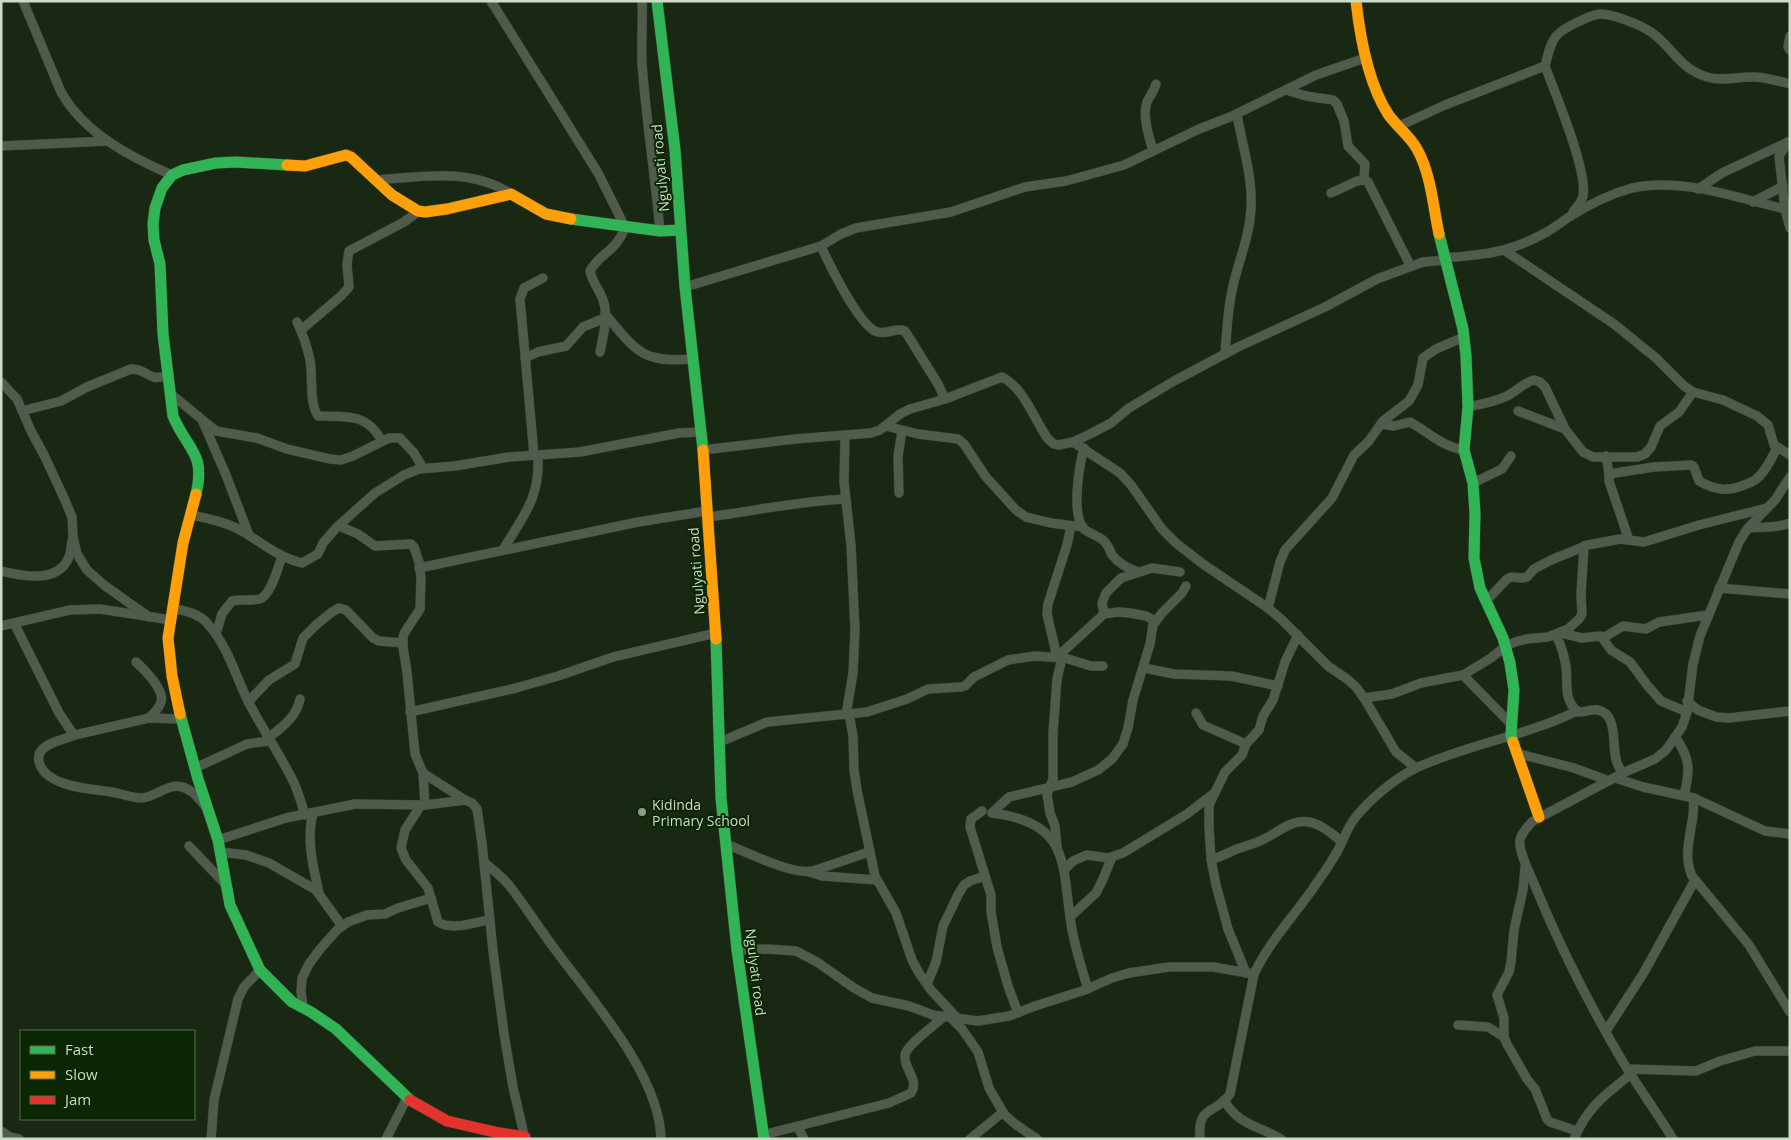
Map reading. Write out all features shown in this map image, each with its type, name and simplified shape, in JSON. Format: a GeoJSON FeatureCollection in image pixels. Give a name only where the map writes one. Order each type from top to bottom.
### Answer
{"type":"FeatureCollection","features":[{"type":"Feature","properties":{"kind":"street"},"geometry":{"type":"LineString","coordinates":[[24,1],[68,105],[108,141],[141,161],[172,175]]}},
{"type":"Feature","properties":{"kind":"street"},"geometry":{"type":"LineString","coordinates":[[491,1],[598,172],[625,227]]}},
{"type":"Feature","properties":{"kind":"street"},"geometry":{"type":"LineString","coordinates":[[642,1],[642,60],[645,105],[655,176],[660,231]]}},
{"type":"Feature","properties":{"kind":"street","name":"Ngulyati road"},"geometry":{"type":"LineString","coordinates":[[657,1],[675,150],[685,287],[703,450],[716,633],[721,798],[737,950],[763,1137]]}},
{"type":"Feature","properties":{"kind":"street"},"geometry":{"type":"LineString","coordinates":[[1356,1],[1359,30],[1365,58],[1379,96],[1397,127],[1416,148],[1426,171],[1464,337],[1468,407],[1464,450],[1473,483],[1475,514],[1474,558],[1480,588],[1506,646],[1514,690],[1511,730],[1516,753],[1539,817]]}},
{"type":"Feature","properties":{"kind":"street"},"geometry":{"type":"LineString","coordinates":[[1570,216],[1584,195],[1581,168],[1545,66],[1549,51],[1556,35],[1560,31],[1581,20],[1601,14],[1632,23],[1651,32],[1684,65],[1707,77],[1724,79],[1756,77],[1790,84]]}},
{"type":"Feature","properties":{"kind":"street"},"geometry":{"type":"LineString","coordinates":[[1790,36],[1788,47],[1790,50]]}},
{"type":"Feature","properties":{"kind":"street"},"geometry":{"type":"LineString","coordinates":[[685,287],[821,246],[841,234],[856,228],[951,212],[1026,187],[1066,181],[1116,167],[1236,114],[1316,75],[1365,58]]}},
{"type":"Feature","properties":{"kind":"street"},"geometry":{"type":"LineString","coordinates":[[1397,127],[1454,101],[1545,66]]}},
{"type":"Feature","properties":{"kind":"street"},"geometry":{"type":"LineString","coordinates":[[1153,151],[1145,110],[1156,84]]}},
{"type":"Feature","properties":{"kind":"street"},"geometry":{"type":"LineString","coordinates":[[1286,90],[1306,96],[1333,100],[1337,104],[1344,121],[1348,146],[1365,164],[1364,180]]}},
{"type":"Feature","properties":{"kind":"street"},"geometry":{"type":"LineString","coordinates":[[1226,354],[1230,301],[1248,233],[1251,210],[1248,170],[1236,114]]}},
{"type":"Feature","properties":{"kind":"street"},"geometry":{"type":"LineString","coordinates":[[1,146],[108,141]]}},
{"type":"Feature","properties":{"kind":"street"},"geometry":{"type":"LineString","coordinates":[[1698,189],[1722,173],[1789,141]]}},
{"type":"Feature","properties":{"kind":"street"},"geometry":{"type":"LineString","coordinates":[[1789,141],[1780,156],[1785,209],[1790,228]]}},
{"type":"Feature","properties":{"kind":"street"},"geometry":{"type":"LineString","coordinates":[[419,211],[406,204],[351,157],[346,155],[305,166],[236,162],[216,164],[183,170],[172,175],[162,188],[155,208],[153,224],[154,240],[160,264],[163,334],[173,416],[178,428],[197,456],[200,467],[200,477],[183,543],[171,614],[168,638],[170,663],[181,719],[218,840],[230,905],[260,970],[292,1002],[336,1029],[407,1098],[447,1121],[525,1138],[513,1088],[504,1034],[485,863],[476,809],[472,803],[423,773]]}},
{"type":"Feature","properties":{"kind":"street"},"geometry":{"type":"LineString","coordinates":[[377,180],[463,176],[485,181],[546,214],[625,227],[660,231],[680,230]]}},
{"type":"Feature","properties":{"kind":"street"},"geometry":{"type":"LineString","coordinates":[[1331,193],[1357,180],[1368,182],[1410,265]]}},
{"type":"Feature","properties":{"kind":"street"},"geometry":{"type":"LineString","coordinates":[[703,450],[795,439],[871,433],[886,426],[900,414],[910,409],[945,399],[1002,377],[1013,385],[1027,404],[1040,428],[1054,444],[1073,442],[1111,423],[1152,394],[1238,347],[1325,308],[1350,292],[1376,280],[1410,265],[1504,250],[1538,237],[1570,216],[1608,196],[1632,188],[1653,186],[1721,192],[1785,209]]}},
{"type":"Feature","properties":{"kind":"street"},"geometry":{"type":"LineString","coordinates":[[1753,202],[1783,186]]}},
{"type":"Feature","properties":{"kind":"street"},"geometry":{"type":"LineString","coordinates":[[382,441],[373,427],[366,421],[353,417],[318,416],[313,405],[310,360],[299,326],[341,296],[349,287],[347,264],[349,250],[404,222],[419,211],[443,209],[510,194]]}},
{"type":"Feature","properties":{"kind":"street"},"geometry":{"type":"LineString","coordinates":[[600,352],[605,316],[603,299],[590,271],[617,244],[625,227]]}},
{"type":"Feature","properties":{"kind":"street"},"geometry":{"type":"LineString","coordinates":[[821,246],[830,268],[844,292],[867,323],[872,329],[881,333],[896,330],[905,331],[938,384],[945,399]]}},
{"type":"Feature","properties":{"kind":"street"},"geometry":{"type":"LineString","coordinates":[[1504,250],[1614,324],[1656,358],[1684,386],[1693,392],[1723,400],[1758,416],[1768,425],[1772,442],[1777,448],[1790,455]]}},
{"type":"Feature","properties":{"kind":"street"},"geometry":{"type":"LineString","coordinates":[[503,550],[530,507],[535,492],[538,468],[520,299],[524,288],[543,278]]}},
{"type":"Feature","properties":{"kind":"street"},"geometry":{"type":"LineString","coordinates":[[526,358],[538,352],[566,346],[583,328],[605,316]]}},
{"type":"Feature","properties":{"kind":"street"},"geometry":{"type":"LineString","coordinates":[[605,316],[635,349],[652,358],[663,360],[693,359]]}},
{"type":"Feature","properties":{"kind":"street"},"geometry":{"type":"LineString","coordinates":[[1268,608],[1285,550],[1332,498],[1354,454],[1368,442],[1381,424],[1409,401],[1418,385],[1423,358],[1436,349],[1464,337]]}},
{"type":"Feature","properties":{"kind":"street"},"geometry":{"type":"LineString","coordinates":[[22,411],[61,401],[87,387],[131,369],[139,369],[149,376],[156,378],[169,375]]}},
{"type":"Feature","properties":{"kind":"street"},"geometry":{"type":"LineString","coordinates":[[1468,407],[1508,396],[1524,384],[1534,380],[1540,382],[1545,387],[1564,429],[1582,452],[1593,457],[1637,457],[1645,454],[1656,439],[1660,426],[1679,412],[1693,392]]}},
{"type":"Feature","properties":{"kind":"street"},"geometry":{"type":"LineString","coordinates":[[1,382],[17,399],[72,517],[72,537],[69,556],[62,568],[53,574],[37,576],[1,571]]}},
{"type":"Feature","properties":{"kind":"street"},"geometry":{"type":"LineString","coordinates":[[171,394],[216,431],[257,438],[287,449],[330,459],[341,460],[353,456],[396,436],[414,453],[423,468]]}},
{"type":"Feature","properties":{"kind":"street"},"geometry":{"type":"LineString","coordinates":[[1518,411],[1564,429]]}},
{"type":"Feature","properties":{"kind":"street"},"geometry":{"type":"LineString","coordinates":[[202,418],[248,535]]}},
{"type":"Feature","properties":{"kind":"street"},"geometry":{"type":"LineString","coordinates":[[1381,424],[1394,426],[1410,422],[1442,443],[1464,450]]}},
{"type":"Feature","properties":{"kind":"street"},"geometry":{"type":"LineString","coordinates":[[886,426],[902,431],[958,439],[964,444],[986,477],[1016,510],[1026,517],[1051,523],[1083,527],[1105,542],[1120,564],[1138,572]]}},
{"type":"Feature","properties":{"kind":"street"},"geometry":{"type":"LineString","coordinates":[[899,493],[898,456],[902,431]]}},
{"type":"Feature","properties":{"kind":"street"},"geometry":{"type":"LineString","coordinates":[[191,515],[216,520],[248,535],[282,556],[302,563],[318,554],[323,544],[339,526],[375,493],[392,481],[423,468],[455,466],[509,457],[580,452],[679,433],[701,432]]}},
{"type":"Feature","properties":{"kind":"street"},"geometry":{"type":"LineString","coordinates":[[845,436],[844,482],[851,545],[855,630],[853,673],[847,715],[853,736],[854,770],[869,852],[877,880],[896,913],[912,960],[926,984],[950,1017],[962,1028],[978,1052],[989,1088],[1003,1112],[1015,1124],[1037,1139]]}},
{"type":"Feature","properties":{"kind":"street"},"geometry":{"type":"LineString","coordinates":[[1073,442],[1120,473],[1131,485],[1162,529],[1176,543],[1203,564],[1268,608],[1328,666],[1356,687],[1396,752],[1416,768]]}},
{"type":"Feature","properties":{"kind":"street"},"geometry":{"type":"LineString","coordinates":[[1083,527],[1078,511],[1078,498],[1080,461],[1084,448]]}},
{"type":"Feature","properties":{"kind":"street"},"geometry":{"type":"LineString","coordinates":[[1609,474],[1654,467],[1691,465],[1694,466],[1700,481],[1723,491],[1754,480],[1768,465],[1777,448]]}},
{"type":"Feature","properties":{"kind":"street"},"geometry":{"type":"LineString","coordinates":[[1473,483],[1502,469],[1511,456]]}},
{"type":"Feature","properties":{"kind":"street"},"geometry":{"type":"LineString","coordinates":[[1606,456],[1609,481],[1629,540]]}},
{"type":"Feature","properties":{"kind":"street"},"geometry":{"type":"LineString","coordinates":[[1673,1139],[1606,1031],[1553,929],[1520,847],[1520,839],[1526,828],[1539,817],[1655,759],[1666,750],[1682,727],[1687,712],[1694,657],[1708,615],[1739,542],[1748,528],[1776,500],[1790,477]]}},
{"type":"Feature","properties":{"kind":"street"},"geometry":{"type":"LineString","coordinates":[[419,568],[638,522],[707,514],[748,512],[804,502],[846,499]]}},
{"type":"Feature","properties":{"kind":"street"},"geometry":{"type":"LineString","coordinates":[[1486,601],[1507,579],[1527,576],[1536,568],[1584,546],[1620,539],[1644,542],[1699,525],[1768,508]]}},
{"type":"Feature","properties":{"kind":"street"},"geometry":{"type":"LineString","coordinates":[[1748,528],[1776,527],[1790,523]]}},
{"type":"Feature","properties":{"kind":"street"},"geometry":{"type":"LineString","coordinates":[[339,526],[358,534],[374,546],[411,544],[416,554],[419,568],[420,609],[405,632],[403,642],[415,754],[423,773],[423,805],[405,830],[401,848],[406,860],[428,888],[438,922],[444,925],[456,926],[490,920]]}},
{"type":"Feature","properties":{"kind":"street"},"geometry":{"type":"LineString","coordinates":[[1071,526],[1067,545],[1048,604],[1048,614],[1060,657],[1052,751],[1053,779],[1047,794],[1050,814],[1055,826],[1057,847],[1064,870],[1070,917],[1088,989]]}},
{"type":"Feature","properties":{"kind":"street"},"geometry":{"type":"LineString","coordinates":[[72,537],[77,554],[87,570],[104,585],[149,617]]}},
{"type":"Feature","properties":{"kind":"street"},"geometry":{"type":"LineString","coordinates":[[1558,634],[1575,624],[1582,614],[1581,594],[1584,546]]}},
{"type":"Feature","properties":{"kind":"street"},"geometry":{"type":"LineString","coordinates":[[216,634],[222,614],[232,601],[259,599],[266,594],[282,556]]}},
{"type":"Feature","properties":{"kind":"street"},"geometry":{"type":"LineString","coordinates":[[1104,614],[1102,603],[1106,593],[1121,578],[1152,568],[1180,572]]}},
{"type":"Feature","properties":{"kind":"street"},"geometry":{"type":"LineString","coordinates":[[1057,847],[1046,833],[1032,823],[992,813],[1009,797],[1085,777],[1112,759],[1123,744],[1132,713],[1133,700],[1150,644],[1151,630],[1155,621],[1182,593],[1186,586]]}},
{"type":"Feature","properties":{"kind":"street"},"geometry":{"type":"LineString","coordinates":[[1719,588],[1790,594]]}},
{"type":"Feature","properties":{"kind":"street"},"geometry":{"type":"LineString","coordinates":[[248,702],[269,680],[295,664],[303,638],[317,624],[339,608],[346,610],[373,638],[379,641],[403,642]]}},
{"type":"Feature","properties":{"kind":"street"},"geometry":{"type":"LineString","coordinates":[[1,626],[70,610],[100,609],[149,617],[191,612],[206,621],[229,655],[248,702],[309,814],[310,846],[319,893]]}},
{"type":"Feature","properties":{"kind":"street"},"geometry":{"type":"LineString","coordinates":[[1060,657],[1104,614],[1130,613],[1146,616],[1155,621]]}},
{"type":"Feature","properties":{"kind":"street"},"geometry":{"type":"LineString","coordinates":[[1602,638],[1623,626],[1646,629],[1659,622],[1708,615]]}},
{"type":"Feature","properties":{"kind":"street"},"geometry":{"type":"LineString","coordinates":[[14,623],[59,713],[71,731],[76,735]]}},
{"type":"Feature","properties":{"kind":"street"},"geometry":{"type":"LineString","coordinates":[[410,712],[516,688],[613,657],[716,633]]}},
{"type":"Feature","properties":{"kind":"street"},"geometry":{"type":"LineString","coordinates":[[1558,634],[1566,663],[1568,697],[1572,706],[1577,711]]}},
{"type":"Feature","properties":{"kind":"street"},"geometry":{"type":"LineString","coordinates":[[1364,698],[1392,694],[1421,683],[1463,675],[1491,658],[1506,646],[1526,639],[1558,634],[1576,637],[1597,635],[1612,650],[1630,662],[1661,701],[1687,712]]}},
{"type":"Feature","properties":{"kind":"street"},"geometry":{"type":"LineString","coordinates":[[1250,974],[1228,929],[1211,859],[1209,805],[1225,772],[1242,755],[1246,744],[1259,730],[1263,716],[1273,700],[1285,662],[1298,635]]}},
{"type":"Feature","properties":{"kind":"street"},"geometry":{"type":"LineString","coordinates":[[720,742],[777,719],[816,718],[867,712],[890,705],[928,689],[965,686],[974,677],[1008,660],[1035,656],[1060,657],[1091,666],[1102,666]]}},
{"type":"Feature","properties":{"kind":"street"},"geometry":{"type":"LineString","coordinates":[[136,662],[152,678],[162,696],[161,703],[149,718]]}},
{"type":"Feature","properties":{"kind":"street"},"geometry":{"type":"LineString","coordinates":[[1144,668],[1174,674],[1231,676],[1278,686]]}},
{"type":"Feature","properties":{"kind":"street"},"geometry":{"type":"LineString","coordinates":[[1463,675],[1511,730]]}},
{"type":"Feature","properties":{"kind":"street"},"geometry":{"type":"LineString","coordinates":[[195,768],[247,744],[268,740],[294,714],[300,699]]}},
{"type":"Feature","properties":{"kind":"street"},"geometry":{"type":"LineString","coordinates":[[1687,701],[1698,710],[1716,717],[1729,718],[1790,711]]}},
{"type":"Feature","properties":{"kind":"street"},"geometry":{"type":"LineString","coordinates":[[1200,1139],[1199,1128],[1205,1112],[1230,1094],[1250,974],[1323,875],[1354,819],[1373,799],[1400,777],[1416,768],[1511,730],[1549,724],[1577,711],[1595,709],[1602,711],[1609,717],[1614,739],[1616,778]]}},
{"type":"Feature","properties":{"kind":"street"},"geometry":{"type":"LineString","coordinates":[[1196,714],[1203,725],[1246,744]]}},
{"type":"Feature","properties":{"kind":"street"},"geometry":{"type":"LineString","coordinates":[[181,719],[149,718],[76,735],[44,748],[39,754],[39,760],[47,776],[73,786],[143,798],[168,788],[183,787],[190,790],[208,809]]}},
{"type":"Feature","properties":{"kind":"street"},"geometry":{"type":"LineString","coordinates":[[1675,737],[1688,758],[1689,797],[1693,820],[1687,865],[1695,880],[1749,945],[1790,1012]]}},
{"type":"Feature","properties":{"kind":"street"},"geometry":{"type":"LineString","coordinates":[[1516,753],[1689,797],[1765,831],[1790,834]]}},
{"type":"Feature","properties":{"kind":"street"},"geometry":{"type":"LineString","coordinates":[[1064,870],[1073,861],[1087,855],[1112,857],[1134,847],[1187,814],[1214,793]]}},
{"type":"Feature","properties":{"kind":"street"},"geometry":{"type":"LineString","coordinates":[[218,840],[286,818],[355,804],[423,805],[465,800]]}},
{"type":"Feature","properties":{"kind":"street"},"geometry":{"type":"LineString","coordinates":[[982,811],[971,819],[970,827],[991,895],[991,912],[1001,964],[1018,1013]]}},
{"type":"Feature","properties":{"kind":"street"},"geometry":{"type":"LineString","coordinates":[[1211,859],[1224,856],[1264,839],[1294,822],[1311,822],[1330,832],[1342,842]]}},
{"type":"Feature","properties":{"kind":"street"},"geometry":{"type":"LineString","coordinates":[[726,844],[788,869],[822,876],[877,880]]}},
{"type":"Feature","properties":{"kind":"street"},"geometry":{"type":"LineString","coordinates":[[189,846],[226,885]]}},
{"type":"Feature","properties":{"kind":"street"},"geometry":{"type":"LineString","coordinates":[[220,852],[246,855],[268,863],[316,890],[342,926]]}},
{"type":"Feature","properties":{"kind":"street"},"geometry":{"type":"LineString","coordinates":[[809,872],[869,852]]}},
{"type":"Feature","properties":{"kind":"street"},"geometry":{"type":"LineString","coordinates":[[1070,917],[1096,893],[1112,857]]}},
{"type":"Feature","properties":{"kind":"street"},"geometry":{"type":"LineString","coordinates":[[485,863],[507,883],[610,1023],[645,1079],[659,1118],[661,1139]]}},
{"type":"Feature","properties":{"kind":"street"},"geometry":{"type":"LineString","coordinates":[[1526,863],[1523,890],[1514,930],[1509,972],[1497,995],[1504,1018],[1504,1037],[1514,1058],[1539,1097],[1547,1119],[1550,1122],[1575,1135],[1589,1110],[1630,1072],[1696,1071],[1727,1058],[1755,1051],[1790,1051]]}},
{"type":"Feature","properties":{"kind":"street"},"geometry":{"type":"LineString","coordinates":[[926,984],[936,962],[943,926],[958,893],[970,881],[985,876]]}},
{"type":"Feature","properties":{"kind":"street"},"geometry":{"type":"LineString","coordinates":[[1606,1031],[1643,974],[1695,880]]}},
{"type":"Feature","properties":{"kind":"street"},"geometry":{"type":"LineString","coordinates":[[303,1007],[302,978],[309,964],[321,948],[342,926],[367,915],[385,914],[431,898]]}},
{"type":"Feature","properties":{"kind":"street"},"geometry":{"type":"LineString","coordinates":[[737,950],[767,949],[796,951],[817,962],[872,998],[950,1017],[978,1021],[1001,1018],[1018,1013],[1129,973],[1169,967],[1213,967],[1250,974]]}},
{"type":"Feature","properties":{"kind":"street"},"geometry":{"type":"LineString","coordinates":[[211,1139],[214,1100],[238,999],[244,987],[260,970]]}},
{"type":"Feature","properties":{"kind":"street"},"geometry":{"type":"LineString","coordinates":[[763,1137],[889,1103],[911,1093],[914,1084],[906,1061],[906,1053],[912,1044],[950,1017]]}},
{"type":"Feature","properties":{"kind":"street"},"geometry":{"type":"LineString","coordinates":[[1458,1025],[1488,1027],[1504,1037]]}},
{"type":"Feature","properties":{"kind":"street"},"geometry":{"type":"LineString","coordinates":[[386,1139],[407,1098]]}},
{"type":"Feature","properties":{"kind":"street"},"geometry":{"type":"LineString","coordinates":[[1224,1100],[1231,1112],[1239,1118],[1281,1139]]}},
{"type":"Feature","properties":{"kind":"street"},"geometry":{"type":"LineString","coordinates":[[970,1139],[1003,1112]]}},
{"type":"Feature","properties":{"kind":"street"},"geometry":{"type":"LineString","coordinates":[[798,1127],[804,1139]]}},
{"type":"Feature","properties":{"kind":"street"},"geometry":{"type":"LineString","coordinates":[[1,1131],[10,1137],[19,1139]]}},
{"type":"Feature","properties":{"kind":"traffic: fast"},"geometry":{"type":"LineString","coordinates":[[657,1],[675,150],[685,287],[703,450]]}},
{"type":"Feature","properties":{"kind":"traffic: fast"},"geometry":{"type":"LineString","coordinates":[[196,494],[199,469],[197,460],[173,416],[163,334],[160,264],[154,240],[155,208],[162,188],[172,175],[183,170],[216,163],[236,162],[287,165]]}},
{"type":"Feature","properties":{"kind":"traffic: fast"},"geometry":{"type":"LineString","coordinates":[[571,219],[660,231],[680,230]]}},
{"type":"Feature","properties":{"kind":"traffic: fast"},"geometry":{"type":"LineString","coordinates":[[1439,234],[1463,329],[1466,356],[1468,407],[1464,450],[1473,483],[1475,514],[1474,558],[1480,588],[1503,638],[1510,663],[1514,690],[1511,735],[1513,742]]}},
{"type":"Feature","properties":{"kind":"traffic: fast"},"geometry":{"type":"LineString","coordinates":[[716,639],[721,798],[737,950],[764,1139]]}},
{"type":"Feature","properties":{"kind":"traffic: fast"},"geometry":{"type":"LineString","coordinates":[[180,714],[198,779],[218,840],[230,905],[260,970],[292,1002],[336,1029],[410,1100]]}},
{"type":"Feature","properties":{"kind":"traffic: slow"},"geometry":{"type":"LineString","coordinates":[[1356,1],[1370,74],[1388,114],[1414,144],[1422,159],[1429,179],[1439,234]]}},
{"type":"Feature","properties":{"kind":"traffic: slow"},"geometry":{"type":"LineString","coordinates":[[287,165],[305,166],[346,155],[351,157],[392,195],[418,211],[447,209],[511,194],[546,214],[571,219]]}},
{"type":"Feature","properties":{"kind":"traffic: slow"},"geometry":{"type":"LineString","coordinates":[[703,450],[716,639]]}},
{"type":"Feature","properties":{"kind":"traffic: slow"},"geometry":{"type":"LineString","coordinates":[[180,714],[172,676],[168,638],[183,543],[196,494]]}},
{"type":"Feature","properties":{"kind":"traffic: slow"},"geometry":{"type":"LineString","coordinates":[[1513,742],[1539,817]]}},
{"type":"Feature","properties":{"kind":"traffic: jam"},"geometry":{"type":"LineString","coordinates":[[410,1100],[447,1121],[525,1137]]}},
{"type":"Feature","properties":{"kind":"place","name":"Kidinda Primary School"},"geometry":{"type":"Point","coordinates":[642,812]}}]}
